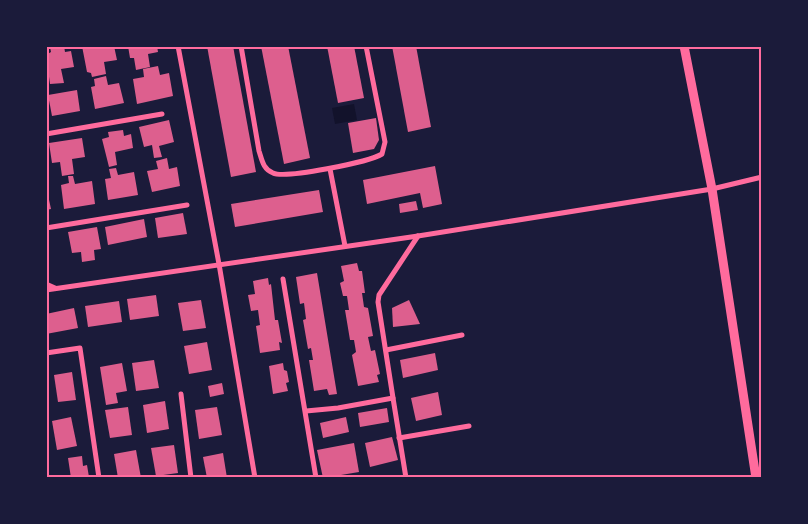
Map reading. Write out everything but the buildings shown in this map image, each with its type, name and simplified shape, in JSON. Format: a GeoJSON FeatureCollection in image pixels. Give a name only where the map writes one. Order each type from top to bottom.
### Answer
{"type":"FeatureCollection","features":[{"type":"Feature","properties":{"kind":"street"},"geometry":{"type":"LineString","coordinates":[[178,46],[219,264],[255,478]]}},
{"type":"Feature","properties":{"kind":"street"},"geometry":{"type":"LineString","coordinates":[[241,46],[258,144],[266,169],[274,174],[330,169],[376,158],[382,154],[385,142],[366,46]]}},
{"type":"Feature","properties":{"kind":"street"},"geometry":{"type":"LineString","coordinates":[[684,46],[712,189],[756,478]]}},
{"type":"Feature","properties":{"kind":"street"},"geometry":{"type":"LineString","coordinates":[[46,134],[162,114]]}},
{"type":"Feature","properties":{"kind":"street"},"geometry":{"type":"LineString","coordinates":[[330,169],[346,246]]}},
{"type":"Feature","properties":{"kind":"street"},"geometry":{"type":"LineString","coordinates":[[46,290],[418,236],[712,189],[762,178]]}},
{"type":"Feature","properties":{"kind":"street"},"geometry":{"type":"LineString","coordinates":[[46,228],[187,205]]}},
{"type":"Feature","properties":{"kind":"street"},"geometry":{"type":"LineString","coordinates":[[406,478],[378,302],[379,295],[418,236]]}},
{"type":"Feature","properties":{"kind":"street"},"geometry":{"type":"LineString","coordinates":[[283,279],[316,478]]}},
{"type":"Feature","properties":{"kind":"street"},"geometry":{"type":"LineString","coordinates":[[46,284],[56,289]]}},
{"type":"Feature","properties":{"kind":"street"},"geometry":{"type":"LineString","coordinates":[[386,350],[462,334]]}},
{"type":"Feature","properties":{"kind":"street"},"geometry":{"type":"LineString","coordinates":[[46,353],[80,348],[100,478]]}},
{"type":"Feature","properties":{"kind":"street"},"geometry":{"type":"LineString","coordinates":[[181,394],[191,478]]}},
{"type":"Feature","properties":{"kind":"street"},"geometry":{"type":"LineString","coordinates":[[306,411],[338,408],[393,398]]}},
{"type":"Feature","properties":{"kind":"street"},"geometry":{"type":"LineString","coordinates":[[399,438],[469,426]]}},
{"type":"Feature","properties":{"kind":"shaded area"},"geometry":{"type":"Polygon","coordinates":[[[354,104],[357,120],[335,124],[332,108],[354,104]]]}}]}
